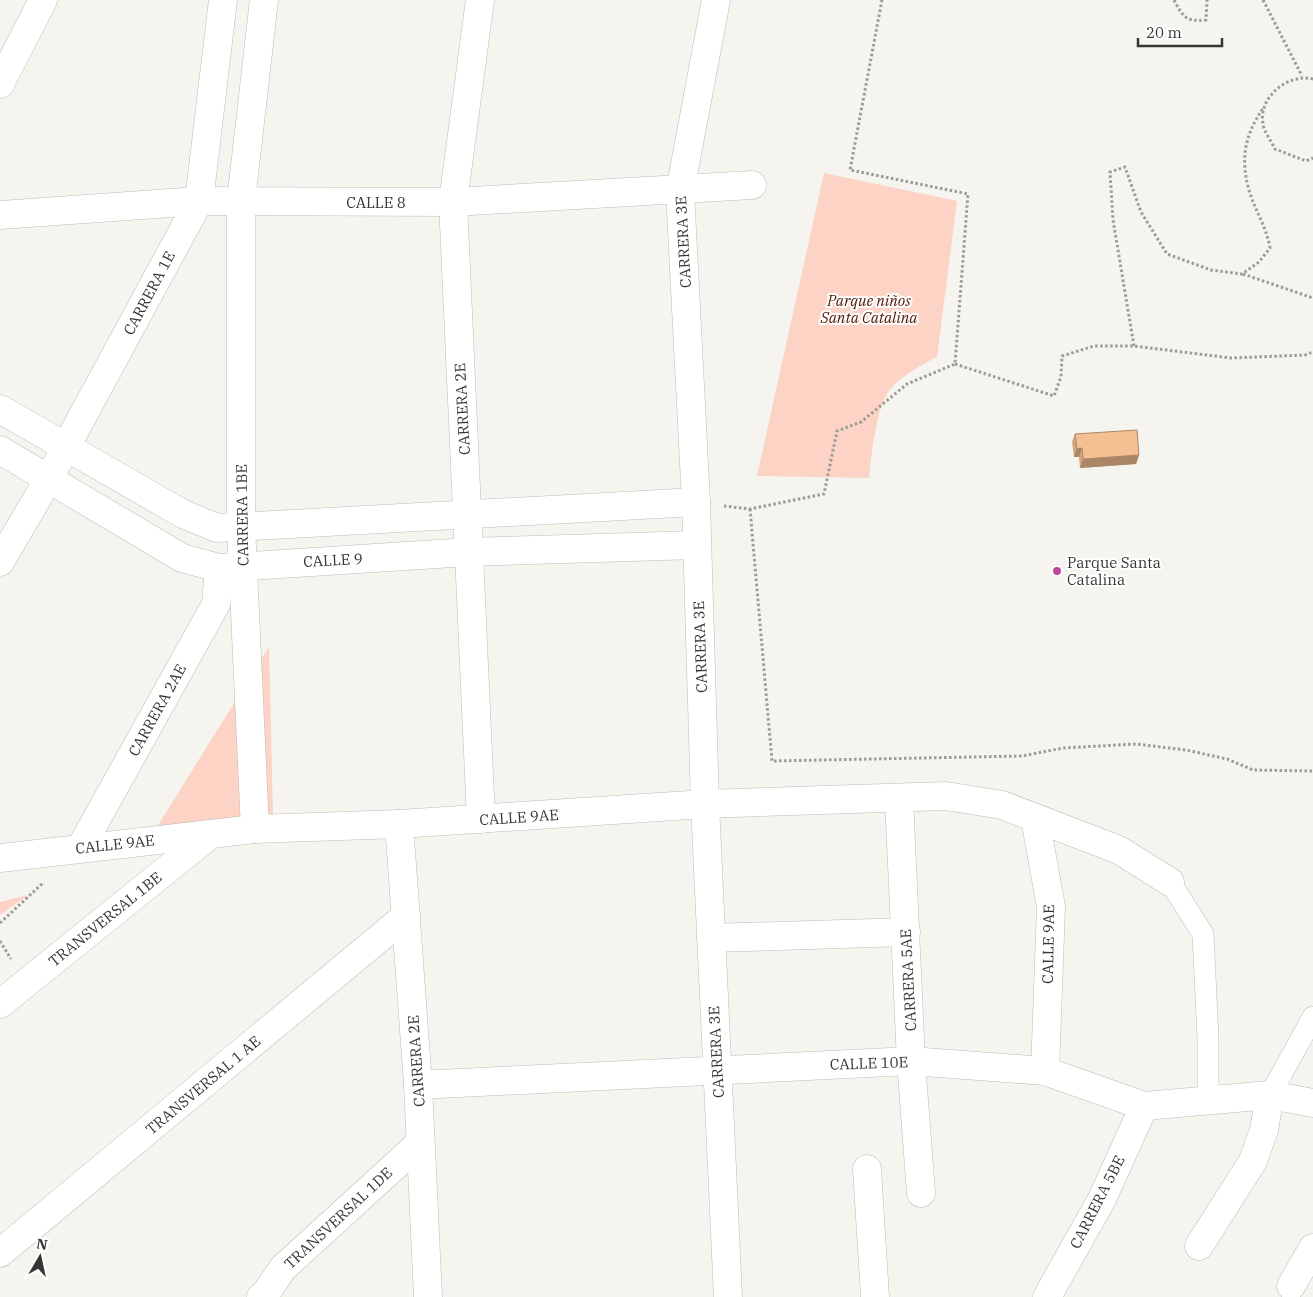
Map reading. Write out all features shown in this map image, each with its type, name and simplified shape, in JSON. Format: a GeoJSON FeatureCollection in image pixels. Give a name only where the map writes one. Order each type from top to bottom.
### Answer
{"type":"FeatureCollection","features":[{"type":"Feature","properties":{"kind":"street"},"geometry":{"type":"LineString","coordinates":[[0,84],[43,0]]}},
{"type":"Feature","properties":{"kind":"street","name":"CARRERA 1E"},"geometry":{"type":"LineString","coordinates":[[0,562],[48,480],[199,201],[223,0]]}},
{"type":"Feature","properties":{"kind":"street"},"geometry":{"type":"LineString","coordinates":[[241,201],[264,0]]}},
{"type":"Feature","properties":{"kind":"street","name":"CARRERA 2E"},"geometry":{"type":"LineString","coordinates":[[480,0],[453,202],[481,820]]}},
{"type":"Feature","properties":{"kind":"street","name":"CARRERA 3E"},"geometry":{"type":"LineString","coordinates":[[716,0],[680,190],[696,502],[705,804],[728,1297]]}},
{"type":"Feature","properties":{"kind":"street","name":"CALLE 8"},"geometry":{"type":"LineString","coordinates":[[0,215],[199,201],[453,202],[752,185]]}},
{"type":"Feature","properties":{"kind":"street","name":"CARRERA 1BE"},"geometry":{"type":"LineString","coordinates":[[241,201],[241,526],[231,566],[255,829]]}},
{"type":"Feature","properties":{"kind":"street"},"geometry":{"type":"LineString","coordinates":[[0,409],[184,514],[216,528],[696,502]]}},
{"type":"Feature","properties":{"kind":"street","name":"CALLE 9"},"geometry":{"type":"LineString","coordinates":[[0,450],[182,558],[231,566],[468,552],[697,545]]}},
{"type":"Feature","properties":{"kind":"street","name":"CARRERA 2AE"},"geometry":{"type":"LineString","coordinates":[[81,847],[216,604],[231,566]]}},
{"type":"Feature","properties":{"kind":"street","name":"CALLE 9AE"},"geometry":{"type":"LineString","coordinates":[[0,858],[81,847],[255,829],[481,820],[705,804],[946,796],[1002,805],[1119,850],[1170,882]]}},
{"type":"Feature","properties":{"kind":"street","name":"CARRERA 5AE"},"geometry":{"type":"LineString","coordinates":[[899,798],[911,1061],[920,1193]]}},
{"type":"Feature","properties":{"kind":"street","name":"CALLE 9AE"},"geometry":{"type":"LineString","coordinates":[[1035,818],[1051,907],[1045,1071]]}},
{"type":"Feature","properties":{"kind":"street","name":"CARRERA 2E"},"geometry":{"type":"LineString","coordinates":[[400,824],[418,1085],[428,1297]]}},
{"type":"Feature","properties":{"kind":"street","name":"TRANSVERSAL 1BE"},"geometry":{"type":"LineString","coordinates":[[0,1004],[211,834]]}},
{"type":"Feature","properties":{"kind":"street"},"geometry":{"type":"LineString","coordinates":[[1170,882],[1203,934],[1208,1038],[1208,1100]]}},
{"type":"Feature","properties":{"kind":"street","name":"TRANSVERSAL 1 AE"},"geometry":{"type":"LineString","coordinates":[[0,1253],[406,916]]}},
{"type":"Feature","properties":{"kind":"street"},"geometry":{"type":"LineString","coordinates":[[711,938],[906,932]]}},
{"type":"Feature","properties":{"kind":"street"},"geometry":{"type":"LineString","coordinates":[[1199,1246],[1253,1161],[1264,1130],[1270,1095],[1313,1017]]}},
{"type":"Feature","properties":{"kind":"street","name":"CALLE 10E"},"geometry":{"type":"LineString","coordinates":[[418,1085],[911,1061],[1045,1071],[1144,1106],[1270,1095],[1313,1103]]}},
{"type":"Feature","properties":{"kind":"street","name":"CARRERA 5BE"},"geometry":{"type":"LineString","coordinates":[[1047,1297],[1102,1199],[1144,1106]]}},
{"type":"Feature","properties":{"kind":"street","name":"TRANSVERSAL 1DE"},"geometry":{"type":"LineString","coordinates":[[261,1297],[266,1293],[283,1268],[420,1143]]}},
{"type":"Feature","properties":{"kind":"street"},"geometry":{"type":"LineString","coordinates":[[866,1169],[874,1297]]}},
{"type":"Feature","properties":{"kind":"street"},"geometry":{"type":"LineString","coordinates":[[1291,1286],[1313,1248]]}},
{"type":"Feature","properties":{"kind":"path"},"geometry":{"type":"LineString","coordinates":[[882,0],[850,170],[968,194],[955,364]]}},
{"type":"Feature","properties":{"kind":"path"},"geometry":{"type":"LineString","coordinates":[[1174,0],[1182,14],[1193,21],[1206,20],[1207,0]]}},
{"type":"Feature","properties":{"kind":"path"},"geometry":{"type":"LineString","coordinates":[[1263,0],[1302,76]]}},
{"type":"Feature","properties":{"kind":"path"},"geometry":{"type":"LineString","coordinates":[[1242,274],[1259,262],[1270,248],[1268,234],[1249,192],[1245,170],[1245,147],[1251,125],[1277,87],[1302,76],[1313,79]]}},
{"type":"Feature","properties":{"kind":"path"},"geometry":{"type":"LineString","coordinates":[[1264,107],[1263,125],[1275,149],[1306,161],[1313,158]]}},
{"type":"Feature","properties":{"kind":"path"},"geometry":{"type":"LineString","coordinates":[[1134,346],[1113,220],[1110,172],[1125,167],[1141,212],[1167,254],[1211,270],[1242,274],[1313,298]]}},
{"type":"Feature","properties":{"kind":"path"},"geometry":{"type":"LineString","coordinates":[[696,502],[750,509],[824,494],[837,431],[861,422],[907,384],[955,364],[1054,396],[1061,377],[1062,356],[1094,346],[1134,346],[1231,358],[1305,355],[1313,352]]}},
{"type":"Feature","properties":{"kind":"path"},"geometry":{"type":"LineString","coordinates":[[750,509],[772,762],[1022,756],[1063,748],[1136,744],[1186,750],[1227,759],[1253,770],[1313,771]]}},
{"type":"Feature","properties":{"kind":"path"},"geometry":{"type":"LineString","coordinates":[[0,923],[47,879]]}},
{"type":"Feature","properties":{"kind":"green space","name":"Parque niños Santa Catalina"},"geometry":{"type":"Polygon","coordinates":[[[824,173],[957,201],[937,357],[903,377],[887,394],[877,423],[869,478],[757,476],[824,173]]]}},
{"type":"Feature","properties":{"kind":"green space"},"geometry":{"type":"Polygon","coordinates":[[[269,647],[273,815],[152,835],[269,647]]]}},
{"type":"Feature","properties":{"kind":"green space"},"geometry":{"type":"Polygon","coordinates":[[[28,895],[0,915],[0,902],[28,895]]]}},
{"type":"Feature","properties":{"kind":"building"},"geometry":{"type":"Polygon","coordinates":[[[1137,430],[1139,455],[1083,459],[1082,448],[1077,449],[1075,434],[1137,430]]]}},
{"type":"Feature","properties":{"kind":"place","name":"Parque Santa Catalina"},"geometry":{"type":"Point","coordinates":[1057,571]}}]}
